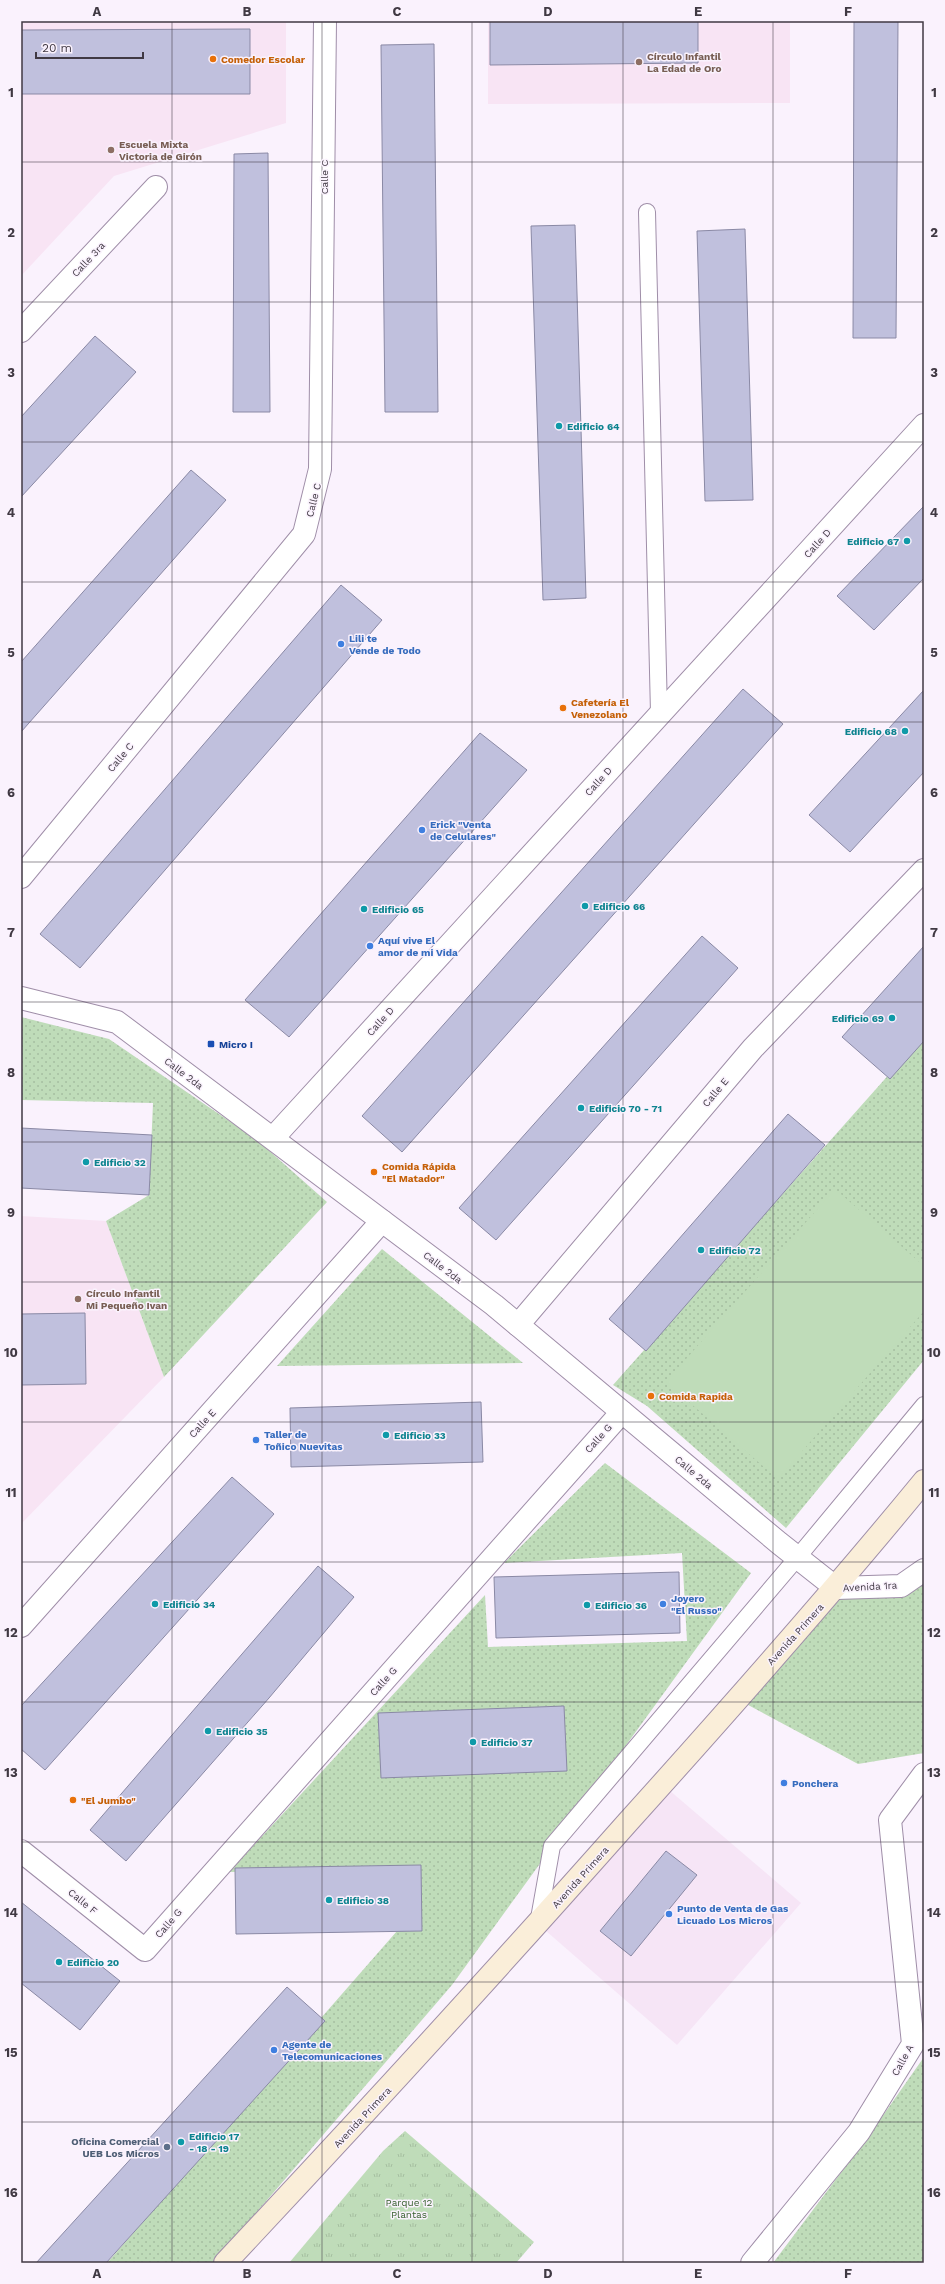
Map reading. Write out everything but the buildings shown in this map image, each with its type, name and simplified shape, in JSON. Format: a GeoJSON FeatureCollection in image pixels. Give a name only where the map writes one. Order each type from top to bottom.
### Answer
{"type":"FeatureCollection","features":[{"type":"Feature","properties":{"kind":"main road","name":"Avenida Primera"},"geometry":{"type":"LineString","coordinates":[[225,2263],[396,2080],[538,1924],[836,1588],[924,1481]]}},
{"type":"Feature","properties":{"kind":"street","name":"Calle C"},"geometry":{"type":"LineString","coordinates":[[21,877],[304,534],[320,469],[325,21]]}},
{"type":"Feature","properties":{"kind":"street","name":"Calle 3ra"},"geometry":{"type":"LineString","coordinates":[[21,331],[156,187]]}},
{"type":"Feature","properties":{"kind":"street","name":"Calle D"},"geometry":{"type":"LineString","coordinates":[[273,1138],[659,713],[924,425]]}},
{"type":"Feature","properties":{"kind":"street","name":"Calle E"},"geometry":{"type":"LineString","coordinates":[[518,1325],[753,1048],[924,870]]}},
{"type":"Feature","properties":{"kind":"street","name":"Calle 2da"},"geometry":{"type":"LineString","coordinates":[[21,998],[117,1022],[273,1138],[518,1325],[797,1558],[836,1588]]}},
{"type":"Feature","properties":{"kind":"street","name":"Calle E"},"geometry":{"type":"LineString","coordinates":[[21,1626],[382,1221]]}},
{"type":"Feature","properties":{"kind":"street","name":"Calle G"},"geometry":{"type":"LineString","coordinates":[[145,1950],[622,1412]]}},
{"type":"Feature","properties":{"kind":"street","name":"Avenida 1ra"},"geometry":{"type":"LineString","coordinates":[[836,1588],[901,1586],[924,1570]]}},
{"type":"Feature","properties":{"kind":"street","name":"Calle A"},"geometry":{"type":"LineString","coordinates":[[752,2263],[859,2132],[918,2043],[890,1820],[924,1774]]}},
{"type":"Feature","properties":{"kind":"street","name":"Calle F"},"geometry":{"type":"LineString","coordinates":[[21,1851],[145,1950]]}},
{"type":"Feature","properties":{"kind":"lane"},"geometry":{"type":"LineString","coordinates":[[647,212],[659,713]]}},
{"type":"Feature","properties":{"kind":"lane"},"geometry":{"type":"LineString","coordinates":[[538,1924],[552,1846],[797,1558],[924,1404]]}},
{"type":"Feature","properties":{"kind":"shaded area","name":"Escuela Mixta Victoria de Girón"},"geometry":{"type":"Polygon","coordinates":[[[21,21],[286,21],[286,123],[114,176],[21,276],[21,21]]]}},
{"type":"Feature","properties":{"kind":"shaded area","name":"Círculo Infantil La Edad de Oro"},"geometry":{"type":"Polygon","coordinates":[[[488,21],[790,21],[790,103],[488,104],[488,21]]]}},
{"type":"Feature","properties":{"kind":"shaded area","name":"Círculo Infantil Mi Pequeño Ivan"},"geometry":{"type":"Polygon","coordinates":[[[21,1216],[106,1221],[164,1377],[22,1523],[21,1216]]]}},
{"type":"Feature","properties":{"kind":"shaded area","name":"Punto de Venta de Gas Licuado Los Micros"},"geometry":{"type":"Polygon","coordinates":[[[662,1784],[801,1903],[677,2045],[538,1924],[662,1784]]]}},
{"type":"Feature","properties":{"kind":"green space"},"geometry":{"type":"Polygon","coordinates":[[[21,1017],[109,1039],[257,1140],[327,1202],[164,1377],[106,1221],[149,1195],[153,1103],[21,1100],[21,1017]]]}},
{"type":"Feature","properties":{"kind":"green space"},"geometry":{"type":"Polygon","coordinates":[[[924,1035],[924,1360],[786,1528],[647,1406],[613,1385],[924,1035]]]}},
{"type":"Feature","properties":{"kind":"green space"},"geometry":{"type":"Polygon","coordinates":[[[835,1189],[924,1266],[924,1311],[778,1479],[666,1382],[835,1189]]]}},
{"type":"Feature","properties":{"kind":"green space"},"geometry":{"type":"Polygon","coordinates":[[[382,1249],[523,1363],[277,1366],[382,1249]]]}},
{"type":"Feature","properties":{"kind":"green space"},"geometry":{"type":"Polygon","coordinates":[[[605,1463],[751,1573],[452,1985],[213,2263],[107,2263],[397,1931],[418,1869],[229,1872],[485,1595],[488,1647],[687,1641],[682,1553],[504,1563],[605,1463]]]}},
{"type":"Feature","properties":{"kind":"green space"},"geometry":{"type":"Polygon","coordinates":[[[924,1570],[924,1753],[858,1764],[737,1699],[836,1588],[924,1570]]]}},
{"type":"Feature","properties":{"kind":"green space"},"geometry":{"type":"Polygon","coordinates":[[[924,2057],[924,2263],[773,2263],[870,2134],[924,2057]]]}},
{"type":"Feature","properties":{"kind":"green space","name":"Parque 12 Plantas"},"geometry":{"type":"Polygon","coordinates":[[[405,2131],[534,2242],[516,2263],[289,2263],[383,2151],[405,2131]]]}},
{"type":"Feature","properties":{"kind":"place","name":"Comedor Escolar"},"geometry":{"type":"Point","coordinates":[213,59]}},
{"type":"Feature","properties":{"kind":"place","name":"Círculo Infantil La Edad de Oro"},"geometry":{"type":"Point","coordinates":[639,62]}},
{"type":"Feature","properties":{"kind":"place","name":"Escuela Mixta Victoria de Girón"},"geometry":{"type":"Point","coordinates":[111,150]}},
{"type":"Feature","properties":{"kind":"place","name":"Edificio 64"},"geometry":{"type":"Point","coordinates":[559,426]}},
{"type":"Feature","properties":{"kind":"place","name":"Edificio 67"},"geometry":{"type":"Point","coordinates":[907,541]}},
{"type":"Feature","properties":{"kind":"place","name":"Lili te Vende de Todo"},"geometry":{"type":"Point","coordinates":[341,644]}},
{"type":"Feature","properties":{"kind":"place","name":"Cafetería El Venezolano"},"geometry":{"type":"Point","coordinates":[563,708]}},
{"type":"Feature","properties":{"kind":"place","name":"Edificio 68"},"geometry":{"type":"Point","coordinates":[905,731]}},
{"type":"Feature","properties":{"kind":"place","name":"Erick \"Venta de Celulares\""},"geometry":{"type":"Point","coordinates":[422,830]}},
{"type":"Feature","properties":{"kind":"place","name":"Edificio 66"},"geometry":{"type":"Point","coordinates":[585,906]}},
{"type":"Feature","properties":{"kind":"place","name":"Edificio 65"},"geometry":{"type":"Point","coordinates":[364,909]}},
{"type":"Feature","properties":{"kind":"place","name":"Aquí vive El amor de mi Vida"},"geometry":{"type":"Point","coordinates":[370,946]}},
{"type":"Feature","properties":{"kind":"place","name":"Edificio 69"},"geometry":{"type":"Point","coordinates":[892,1018]}},
{"type":"Feature","properties":{"kind":"place","name":"Micro I"},"geometry":{"type":"Point","coordinates":[211,1044]}},
{"type":"Feature","properties":{"kind":"place","name":"Edificio 70 - 71"},"geometry":{"type":"Point","coordinates":[581,1108]}},
{"type":"Feature","properties":{"kind":"place","name":"Edificio 32"},"geometry":{"type":"Point","coordinates":[86,1162]}},
{"type":"Feature","properties":{"kind":"place","name":"Comida Rápida \"El Matador\""},"geometry":{"type":"Point","coordinates":[374,1172]}},
{"type":"Feature","properties":{"kind":"place","name":"Edificio 72"},"geometry":{"type":"Point","coordinates":[701,1250]}},
{"type":"Feature","properties":{"kind":"place","name":"Círculo Infantil Mi Pequeño Ivan"},"geometry":{"type":"Point","coordinates":[78,1299]}},
{"type":"Feature","properties":{"kind":"place","name":"Comida Rapida"},"geometry":{"type":"Point","coordinates":[651,1396]}},
{"type":"Feature","properties":{"kind":"place","name":"Edificio 33"},"geometry":{"type":"Point","coordinates":[386,1435]}},
{"type":"Feature","properties":{"kind":"place","name":"Taller de Toñico Nuevitas"},"geometry":{"type":"Point","coordinates":[256,1440]}},
{"type":"Feature","properties":{"kind":"place","name":"Edificio 34"},"geometry":{"type":"Point","coordinates":[155,1604]}},
{"type":"Feature","properties":{"kind":"place","name":"Joyero \"El Russo\""},"geometry":{"type":"Point","coordinates":[663,1604]}},
{"type":"Feature","properties":{"kind":"place","name":"Edificio 36"},"geometry":{"type":"Point","coordinates":[587,1605]}},
{"type":"Feature","properties":{"kind":"place","name":"Edificio 35"},"geometry":{"type":"Point","coordinates":[208,1731]}},
{"type":"Feature","properties":{"kind":"place","name":"Edificio 37"},"geometry":{"type":"Point","coordinates":[473,1742]}},
{"type":"Feature","properties":{"kind":"place","name":"Ponchera"},"geometry":{"type":"Point","coordinates":[784,1783]}},
{"type":"Feature","properties":{"kind":"place","name":"\"El Jumbo\""},"geometry":{"type":"Point","coordinates":[73,1800]}},
{"type":"Feature","properties":{"kind":"place","name":"Edificio 38"},"geometry":{"type":"Point","coordinates":[329,1900]}},
{"type":"Feature","properties":{"kind":"place","name":"Punto de Venta de Gas Licuado Los Micros"},"geometry":{"type":"Point","coordinates":[669,1914]}},
{"type":"Feature","properties":{"kind":"place","name":"Edificio 20"},"geometry":{"type":"Point","coordinates":[59,1962]}},
{"type":"Feature","properties":{"kind":"place","name":"Agente de Telecomunicaciones"},"geometry":{"type":"Point","coordinates":[274,2050]}},
{"type":"Feature","properties":{"kind":"place","name":"Edificio 17 - 18 - 19"},"geometry":{"type":"Point","coordinates":[181,2142]}},
{"type":"Feature","properties":{"kind":"place","name":"Oficina Comercial UEB Los Micros"},"geometry":{"type":"Point","coordinates":[167,2147]}}]}
